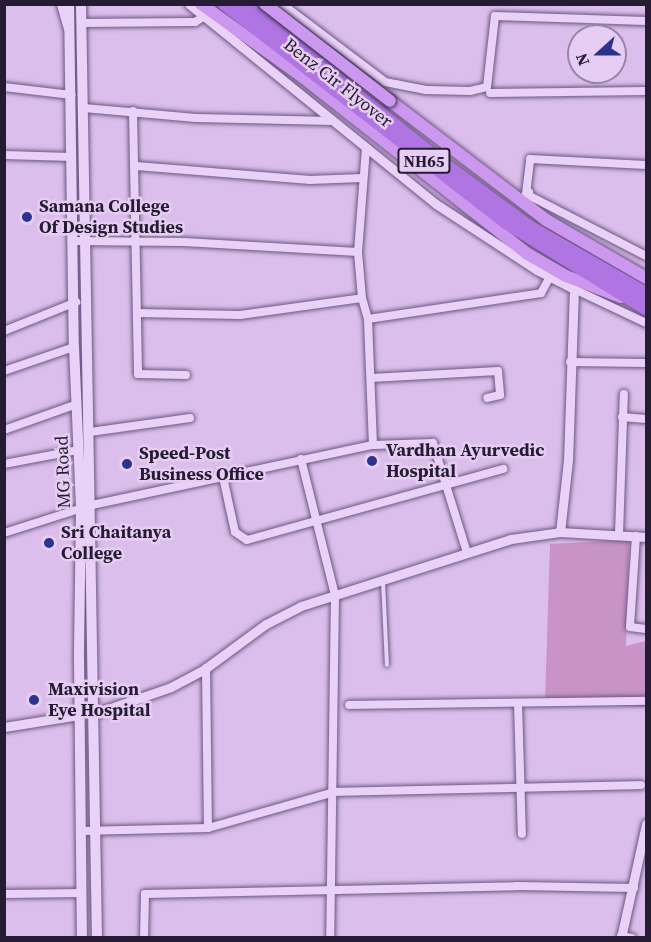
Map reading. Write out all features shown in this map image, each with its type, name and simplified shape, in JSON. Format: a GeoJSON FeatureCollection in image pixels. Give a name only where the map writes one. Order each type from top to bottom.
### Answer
{"type":"FeatureCollection","features":[{"type":"Feature","properties":{"kind":"highway","name":"NH65"},"geometry":{"type":"LineString","coordinates":[[225,4],[506,222],[642,301]]}},
{"type":"Feature","properties":{"kind":"highway","name":"NH65"},"geometry":{"type":"LineString","coordinates":[[243,4],[438,160],[529,227],[642,301]]}},
{"type":"Feature","properties":{"kind":"main road","name":"MG Road"},"geometry":{"type":"LineString","coordinates":[[69,4],[76,302],[74,347],[78,450],[87,506],[96,712],[97,938]]}},
{"type":"Feature","properties":{"kind":"main road","name":"MG Road"},"geometry":{"type":"LineString","coordinates":[[81,4],[90,432],[79,716],[82,938]]}},
{"type":"Feature","properties":{"kind":"main road","name":"Benz Cir Flyover"},"geometry":{"type":"LineString","coordinates":[[265,4],[546,220],[646,278]]}},
{"type":"Feature","properties":{"kind":"main road","name":"Benz Cir Flyover"},"geometry":{"type":"LineString","coordinates":[[203,10],[348,114],[526,253],[566,276],[642,301]]}},
{"type":"Feature","properties":{"kind":"main road"},"geometry":{"type":"LineString","coordinates":[[75,329],[88,329]]}},
{"type":"Feature","properties":{"kind":"main road"},"geometry":{"type":"LineString","coordinates":[[79,716],[96,712]]}},
{"type":"Feature","properties":{"kind":"street"},"geometry":{"type":"LineString","coordinates":[[61,4],[70,33]]}},
{"type":"Feature","properties":{"kind":"street"},"geometry":{"type":"LineString","coordinates":[[189,4],[203,10],[436,204],[550,277],[646,323]]}},
{"type":"Feature","properties":{"kind":"street"},"geometry":{"type":"LineString","coordinates":[[279,31],[280,4]]}},
{"type":"Feature","properties":{"kind":"street"},"geometry":{"type":"LineString","coordinates":[[280,4],[385,82],[419,89],[470,92],[481,90],[490,82],[495,16],[646,21]]}},
{"type":"Feature","properties":{"kind":"street"},"geometry":{"type":"LineString","coordinates":[[81,23],[195,22],[203,10]]}},
{"type":"Feature","properties":{"kind":"street"},"geometry":{"type":"LineString","coordinates":[[4,87],[72,95]]}},
{"type":"Feature","properties":{"kind":"street"},"geometry":{"type":"LineString","coordinates":[[490,93],[646,92]]}},
{"type":"Feature","properties":{"kind":"street"},"geometry":{"type":"LineString","coordinates":[[84,108],[196,118],[333,120]]}},
{"type":"Feature","properties":{"kind":"street"},"geometry":{"type":"LineString","coordinates":[[133,111],[136,166],[138,374],[186,375]]}},
{"type":"Feature","properties":{"kind":"street"},"geometry":{"type":"LineString","coordinates":[[366,147],[358,252],[362,298],[368,319],[373,445]]}},
{"type":"Feature","properties":{"kind":"street"},"geometry":{"type":"LineString","coordinates":[[4,155],[72,157]]}},
{"type":"Feature","properties":{"kind":"street"},"geometry":{"type":"LineString","coordinates":[[646,165],[530,159],[527,193],[646,256]]}},
{"type":"Feature","properties":{"kind":"street"},"geometry":{"type":"LineString","coordinates":[[136,166],[310,180],[362,178]]}},
{"type":"Feature","properties":{"kind":"street"},"geometry":{"type":"LineString","coordinates":[[73,241],[135,241],[358,252]]}},
{"type":"Feature","properties":{"kind":"street"},"geometry":{"type":"LineString","coordinates":[[368,319],[541,293],[550,277]]}},
{"type":"Feature","properties":{"kind":"street"},"geometry":{"type":"LineString","coordinates":[[560,532],[568,460],[574,289]]}},
{"type":"Feature","properties":{"kind":"street"},"geometry":{"type":"LineString","coordinates":[[137,313],[240,315],[362,298]]}},
{"type":"Feature","properties":{"kind":"street"},"geometry":{"type":"LineString","coordinates":[[4,332],[76,302]]}},
{"type":"Feature","properties":{"kind":"street"},"geometry":{"type":"LineString","coordinates":[[4,371],[74,347]]}},
{"type":"Feature","properties":{"kind":"street"},"geometry":{"type":"LineString","coordinates":[[570,362],[646,363]]}},
{"type":"Feature","properties":{"kind":"street"},"geometry":{"type":"LineString","coordinates":[[371,378],[498,371],[500,396],[487,398]]}},
{"type":"Feature","properties":{"kind":"street"},"geometry":{"type":"LineString","coordinates":[[619,534],[624,394]]}},
{"type":"Feature","properties":{"kind":"street"},"geometry":{"type":"LineString","coordinates":[[4,430],[77,404]]}},
{"type":"Feature","properties":{"kind":"street"},"geometry":{"type":"LineString","coordinates":[[622,417],[646,419]]}},
{"type":"Feature","properties":{"kind":"street"},"geometry":{"type":"LineString","coordinates":[[90,432],[190,418]]}},
{"type":"Feature","properties":{"kind":"street"},"geometry":{"type":"LineString","coordinates":[[4,533],[61,518],[87,506],[300,459],[373,445],[430,441],[447,486],[467,553]]}},
{"type":"Feature","properties":{"kind":"street"},"geometry":{"type":"LineString","coordinates":[[4,464],[78,450]]}},
{"type":"Feature","properties":{"kind":"street"},"geometry":{"type":"LineString","coordinates":[[300,459],[335,595],[333,890],[330,938]]}},
{"type":"Feature","properties":{"kind":"street"},"geometry":{"type":"LineString","coordinates":[[223,477],[235,532],[239,537],[257,539],[503,469]]}},
{"type":"Feature","properties":{"kind":"street"},"geometry":{"type":"LineString","coordinates":[[96,712],[171,687],[206,668],[266,624],[335,595],[511,539],[560,532],[646,537]]}},
{"type":"Feature","properties":{"kind":"street"},"geometry":{"type":"LineString","coordinates":[[636,536],[630,627],[646,629]]}},
{"type":"Feature","properties":{"kind":"street"},"geometry":{"type":"LineString","coordinates":[[206,668],[208,828]]}},
{"type":"Feature","properties":{"kind":"street"},"geometry":{"type":"LineString","coordinates":[[349,705],[646,701]]}},
{"type":"Feature","properties":{"kind":"street"},"geometry":{"type":"LineString","coordinates":[[518,703],[522,834]]}},
{"type":"Feature","properties":{"kind":"street"},"geometry":{"type":"LineString","coordinates":[[4,727],[79,716]]}},
{"type":"Feature","properties":{"kind":"street"},"geometry":{"type":"LineString","coordinates":[[81,831],[208,828],[334,792],[641,785]]}},
{"type":"Feature","properties":{"kind":"street"},"geometry":{"type":"LineString","coordinates":[[632,938],[621,937],[634,888],[646,824]]}},
{"type":"Feature","properties":{"kind":"street"},"geometry":{"type":"LineString","coordinates":[[144,938],[145,894],[634,888]]}},
{"type":"Feature","properties":{"kind":"street"},"geometry":{"type":"LineString","coordinates":[[4,894],[82,893]]}},
{"type":"Feature","properties":{"kind":"lane"},"geometry":{"type":"LineString","coordinates":[[383,580],[387,665]]}},
{"type":"Feature","properties":{"kind":"shaded area"},"geometry":{"type":"Polygon","coordinates":[[[629,540],[626,646],[646,641],[646,707],[545,702],[550,544],[629,540]]]}},
{"type":"Feature","properties":{"kind":"place","name":"Samana College Of Design Studies"},"geometry":{"type":"Point","coordinates":[27,217]}},
{"type":"Feature","properties":{"kind":"place","name":"Vardhan Ayurvedic Hospital"},"geometry":{"type":"Point","coordinates":[372,461]}},
{"type":"Feature","properties":{"kind":"place","name":"Speed-Post Business Office"},"geometry":{"type":"Point","coordinates":[127,464]}},
{"type":"Feature","properties":{"kind":"place","name":"Sri Chaitanya College"},"geometry":{"type":"Point","coordinates":[49,543]}},
{"type":"Feature","properties":{"kind":"place","name":"Maxivision Eye Hospital"},"geometry":{"type":"Point","coordinates":[34,700]}}]}
